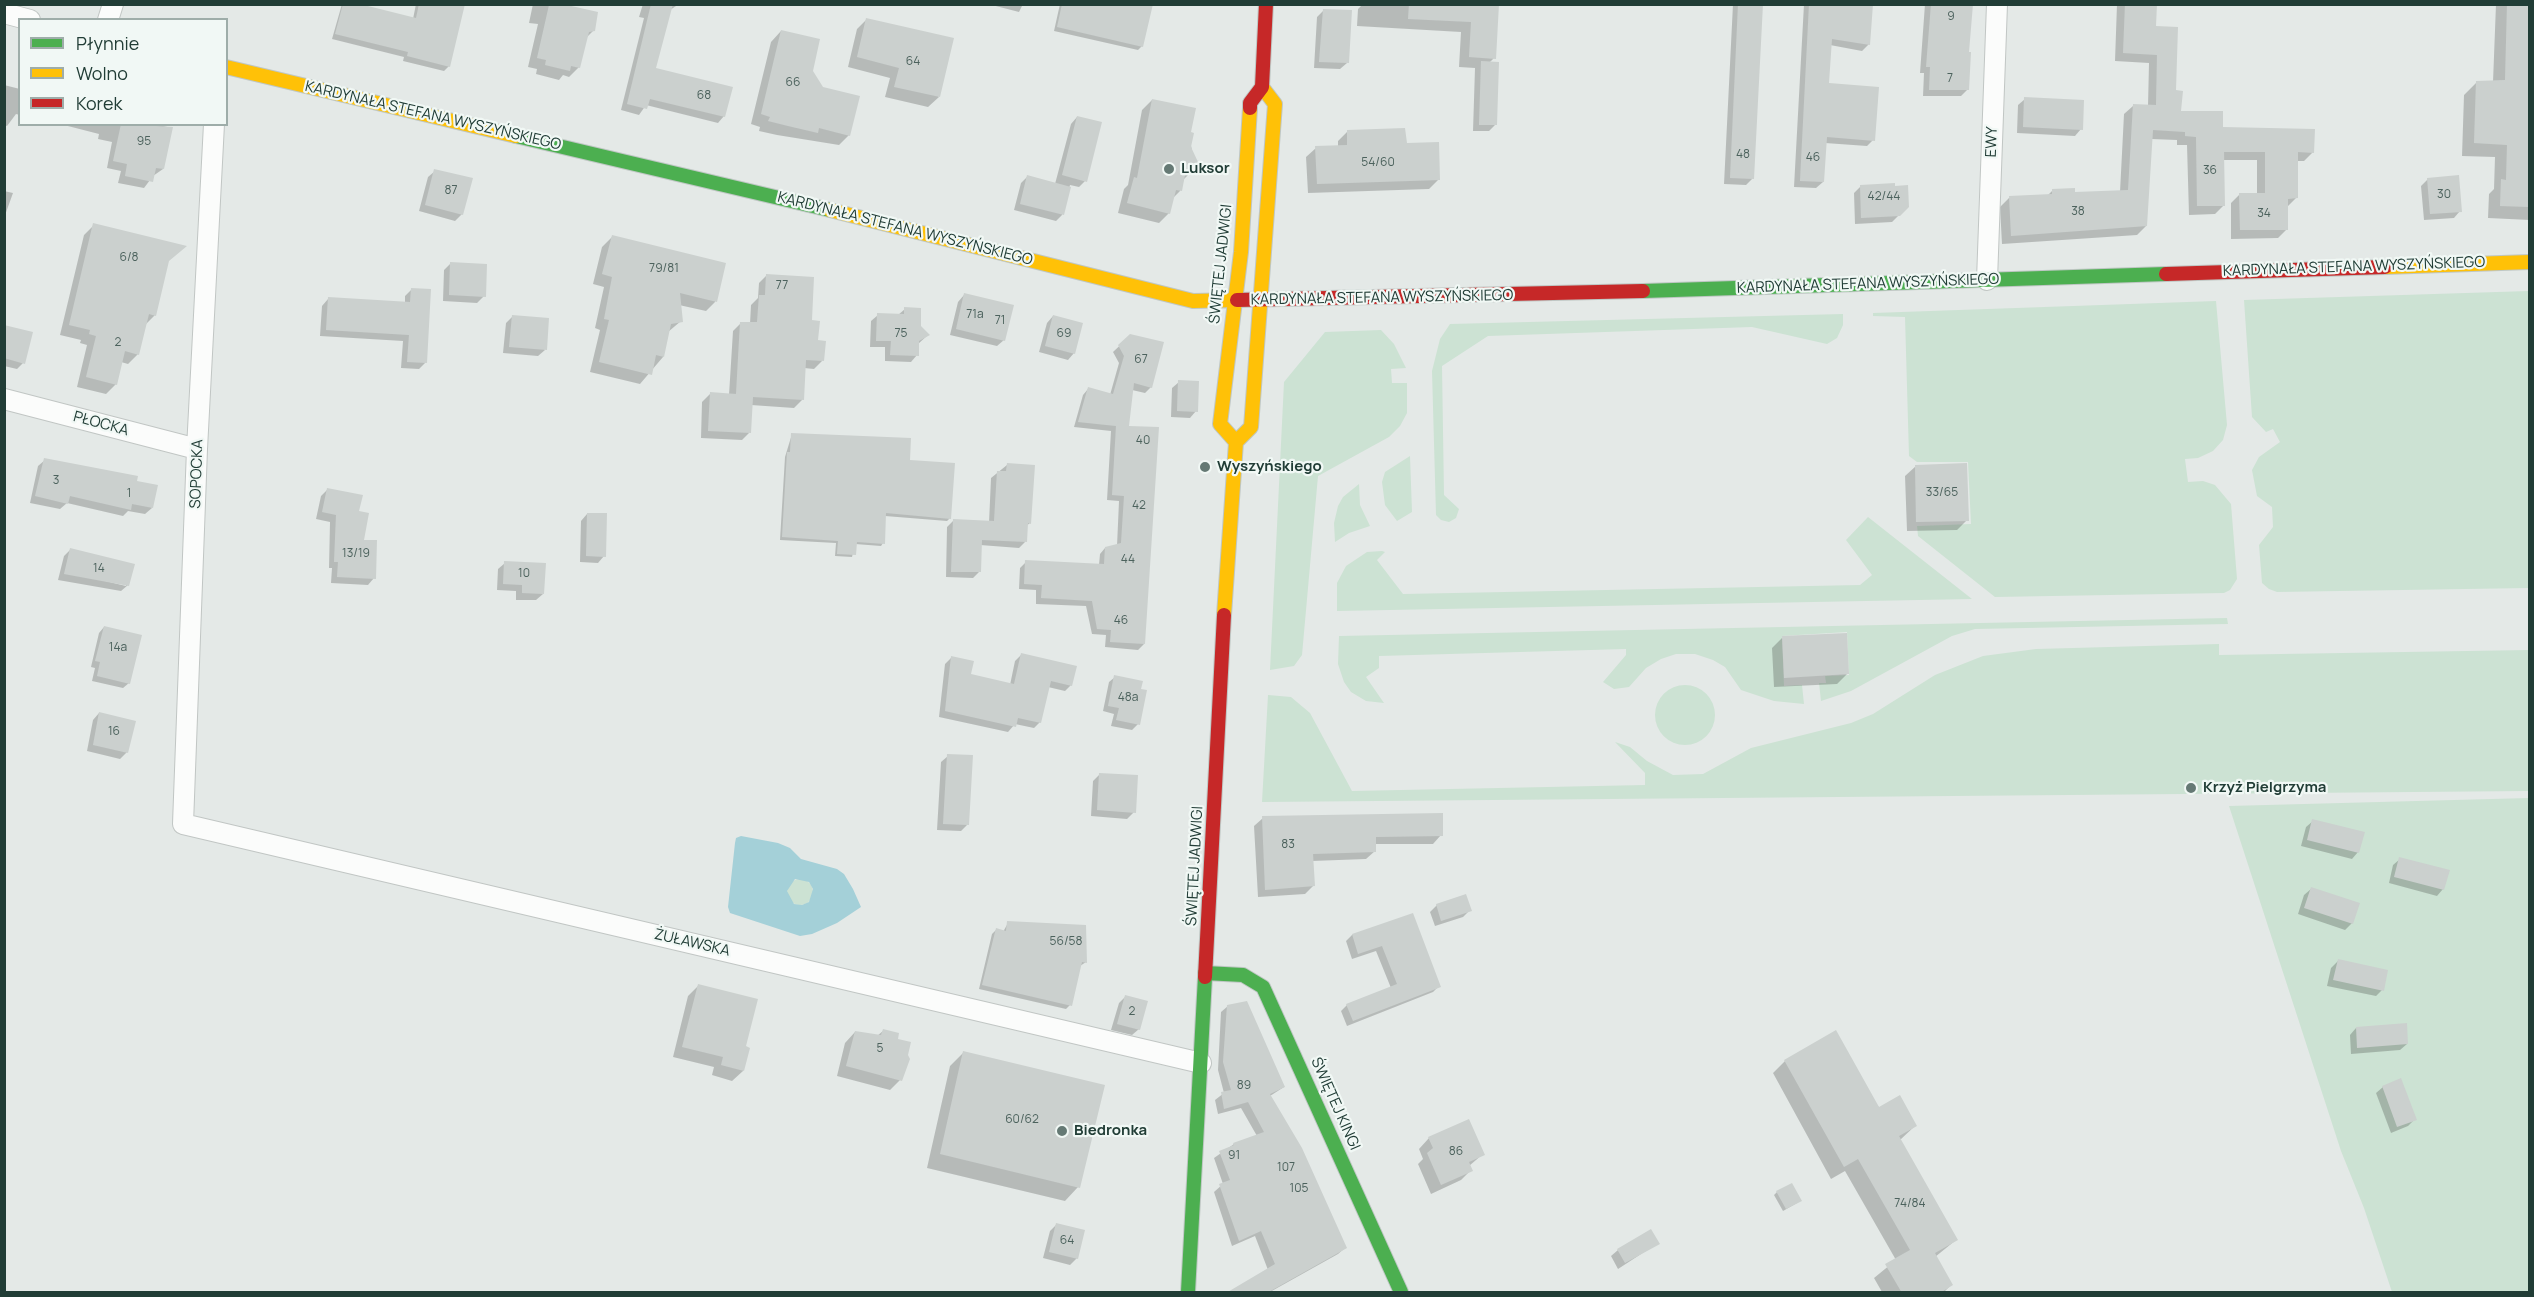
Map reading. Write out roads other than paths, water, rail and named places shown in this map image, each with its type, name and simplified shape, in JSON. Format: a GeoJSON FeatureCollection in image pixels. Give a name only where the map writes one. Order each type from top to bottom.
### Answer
{"type":"FeatureCollection","features":[{"type":"Feature","properties":{"kind":"street","name":"ŚWIĘTEJ JADWIGI"},"geometry":{"type":"LineString","coordinates":[[1236,442],[1221,424],[1241,252],[1250,103],[1262,87],[1266,4]]}},
{"type":"Feature","properties":{"kind":"street","name":"EWY"},"geometry":{"type":"LineString","coordinates":[[1987,280],[1997,4]]}},
{"type":"Feature","properties":{"kind":"street"},"geometry":{"type":"LineString","coordinates":[[4,13],[23,18]]}},
{"type":"Feature","properties":{"kind":"street","name":"KARDYNAŁA STEFANA WYSZYŃSKIEGO"},"geometry":{"type":"LineString","coordinates":[[228,67],[956,240],[1193,301],[1262,301],[1987,280],[2529,262]]}},
{"type":"Feature","properties":{"kind":"street","name":"ŚWIĘTEJ JADWIGI"},"geometry":{"type":"LineString","coordinates":[[1188,1293],[1230,502],[1236,442],[1251,427],[1275,104],[1262,87]]}},
{"type":"Feature","properties":{"kind":"street","name":"SOPOCKA"},"geometry":{"type":"LineString","coordinates":[[183,824],[197,449],[214,126]]}},
{"type":"Feature","properties":{"kind":"street","name":"PŁOCKA"},"geometry":{"type":"LineString","coordinates":[[4,399],[197,449]]}},
{"type":"Feature","properties":{"kind":"street","name":"ŻUŁAWSKA"},"geometry":{"type":"LineString","coordinates":[[183,824],[1201,1063]]}},
{"type":"Feature","properties":{"kind":"street","name":"ŚWIĘTEJ KINGI"},"geometry":{"type":"LineString","coordinates":[[1205,973],[1243,975],[1263,987],[1401,1293]]}},
{"type":"Feature","properties":{"kind":"water"},"geometry":{"type":"Polygon","coordinates":[[[741,836],[778,843],[790,848],[801,859],[837,869],[844,874],[861,907],[837,923],[812,934],[800,936],[730,913],[728,907],[736,838],[741,836]],[[795,879],[787,891],[794,904],[802,905],[809,902],[813,889],[809,882],[795,879]]]}},
{"type":"Feature","properties":{"kind":"place","name":"Luksor"},"geometry":{"type":"Point","coordinates":[1169,169]}},
{"type":"Feature","properties":{"kind":"place","name":"Wyszyńskiego"},"geometry":{"type":"Point","coordinates":[1205,467]}},
{"type":"Feature","properties":{"kind":"place","name":"Krzyż Pielgrzyma"},"geometry":{"type":"Point","coordinates":[2191,788]}},
{"type":"Feature","properties":{"kind":"place","name":"Biedronka"},"geometry":{"type":"Point","coordinates":[1062,1131]}}]}
